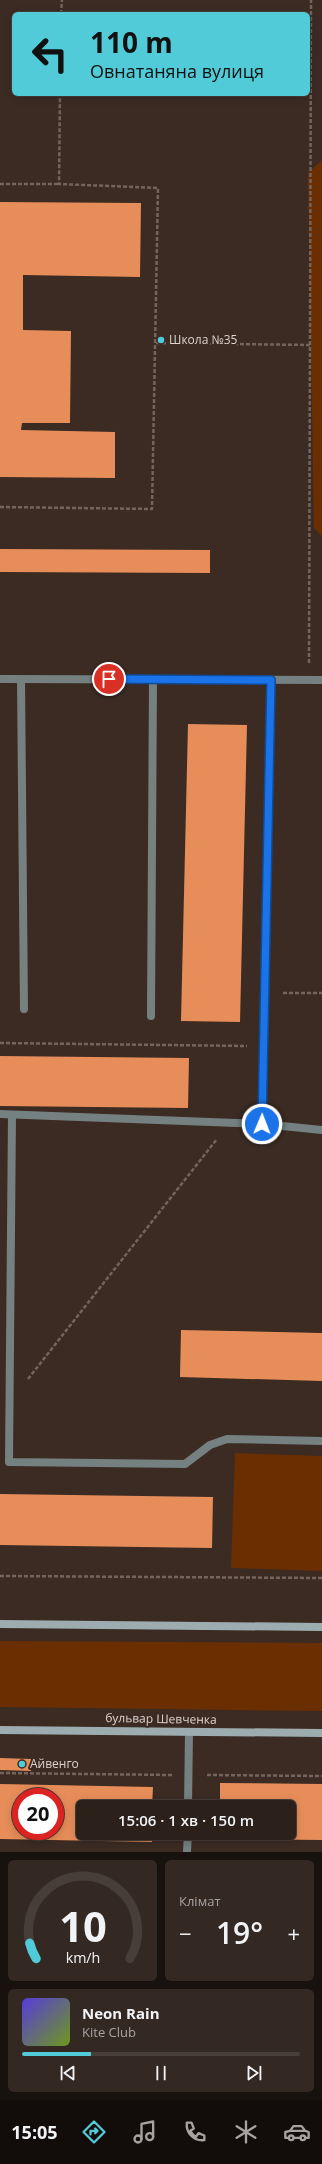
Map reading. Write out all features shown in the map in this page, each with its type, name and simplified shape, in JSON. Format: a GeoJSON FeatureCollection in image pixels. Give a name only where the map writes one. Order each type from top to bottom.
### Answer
{"type":"FeatureCollection","features":[{"type":"Feature","properties":{"kind":"main road"},"geometry":{"type":"LineString","coordinates":[[0,1624],[322,1627]]}},
{"type":"Feature","properties":{"kind":"main road","name":"бульвар Шевченка"},"geometry":{"type":"LineString","coordinates":[[0,1730],[322,1733]]}},
{"type":"Feature","properties":{"kind":"street"},"geometry":{"type":"LineString","coordinates":[[0,679],[322,680]]}},
{"type":"Feature","properties":{"kind":"street"},"geometry":{"type":"LineString","coordinates":[[21,679],[24,1009]]}},
{"type":"Feature","properties":{"kind":"street"},"geometry":{"type":"LineString","coordinates":[[151,1016],[153,679]]}},
{"type":"Feature","properties":{"kind":"street"},"geometry":{"type":"LineString","coordinates":[[262,1124],[271,680]]}},
{"type":"Feature","properties":{"kind":"street"},"geometry":{"type":"LineString","coordinates":[[0,1114],[262,1124],[322,1130]]}},
{"type":"Feature","properties":{"kind":"street"},"geometry":{"type":"LineString","coordinates":[[12,1115],[10,1462],[185,1464],[210,1445],[227,1439],[322,1441]]}},
{"type":"Feature","properties":{"kind":"street"},"geometry":{"type":"LineString","coordinates":[[188,1800],[189,1732]]}},
{"type":"Feature","properties":{"kind":"street"},"geometry":{"type":"LineString","coordinates":[[188,1840],[188,1852]]}},
{"type":"Feature","properties":{"kind":"path"},"geometry":{"type":"LineString","coordinates":[[62,0],[62,12]]}},
{"type":"Feature","properties":{"kind":"path"},"geometry":{"type":"LineString","coordinates":[[309,680],[311,0]]}},
{"type":"Feature","properties":{"kind":"path"},"geometry":{"type":"LineString","coordinates":[[59,184],[60,96]]}},
{"type":"Feature","properties":{"kind":"path"},"geometry":{"type":"LineString","coordinates":[[0,184],[59,184],[158,188],[152,509],[0,507]]}},
{"type":"Feature","properties":{"kind":"path"},"geometry":{"type":"LineString","coordinates":[[156,343],[310,345]]}},
{"type":"Feature","properties":{"kind":"path"},"geometry":{"type":"LineString","coordinates":[[265,993],[322,993]]}},
{"type":"Feature","properties":{"kind":"path"},"geometry":{"type":"LineString","coordinates":[[0,1043],[264,1047]]}},
{"type":"Feature","properties":{"kind":"path"},"geometry":{"type":"LineString","coordinates":[[10,1402],[230,1123]]}},
{"type":"Feature","properties":{"kind":"path"},"geometry":{"type":"LineString","coordinates":[[0,1576],[322,1578]]}},
{"type":"Feature","properties":{"kind":"path"},"geometry":{"type":"LineString","coordinates":[[0,1773],[322,1776]]}},
{"type":"Feature","properties":{"kind":"shaded area"},"geometry":{"type":"Polygon","coordinates":[[[322,160],[322,536],[314,528],[308,173],[322,160]]]}},
{"type":"Feature","properties":{"kind":"shaded area"},"geometry":{"type":"Polygon","coordinates":[[[235,1453],[322,1456],[322,1571],[231,1568],[235,1453]]]}},
{"type":"Feature","properties":{"kind":"shaded area"},"geometry":{"type":"Polygon","coordinates":[[[0,1641],[322,1643],[322,1711],[0,1707],[0,1641]]]}},
{"type":"Feature","properties":{"kind":"building"},"geometry":{"type":"Polygon","coordinates":[[[0,202],[141,203],[140,277],[23,275],[23,330],[71,331],[70,423],[22,423],[21,430],[115,432],[115,478],[0,477],[0,202]]]}},
{"type":"Feature","properties":{"kind":"building"},"geometry":{"type":"Polygon","coordinates":[[[0,549],[210,550],[210,573],[0,572],[0,549]]]}},
{"type":"Feature","properties":{"kind":"building"},"geometry":{"type":"Polygon","coordinates":[[[188,724],[247,725],[240,1022],[181,1021],[188,724]]]}},
{"type":"Feature","properties":{"kind":"building"},"geometry":{"type":"Polygon","coordinates":[[[0,1056],[189,1058],[188,1108],[0,1106],[0,1056]]]}},
{"type":"Feature","properties":{"kind":"building"},"geometry":{"type":"Polygon","coordinates":[[[181,1330],[322,1333],[322,1381],[180,1377],[181,1330]]]}},
{"type":"Feature","properties":{"kind":"building"},"geometry":{"type":"Polygon","coordinates":[[[0,1494],[213,1497],[212,1548],[0,1545],[0,1494]]]}},
{"type":"Feature","properties":{"kind":"building"},"geometry":{"type":"Polygon","coordinates":[[[0,1758],[31,1759],[31,1771],[0,1770],[0,1758]]]}},
{"type":"Feature","properties":{"kind":"building"},"geometry":{"type":"Polygon","coordinates":[[[220,1783],[322,1784],[322,1840],[296,1840],[296,1800],[220,1800],[220,1783]]]}},
{"type":"Feature","properties":{"kind":"building"},"geometry":{"type":"Polygon","coordinates":[[[0,1784],[153,1787],[152,1800],[76,1800],[76,1840],[152,1840],[152,1842],[51,1840],[64,1840],[64,1788],[12,1788],[12,1839],[0,1839],[0,1784]]]}},
{"type":"Feature","properties":{"kind":"place","name":"Школа №35"},"geometry":{"type":"Point","coordinates":[161,340]}},
{"type":"Feature","properties":{"kind":"place","name":"Айвенго"},"geometry":{"type":"Point","coordinates":[22,1764]}},
{"type":"Feature","properties":{"kind":"route"},"geometry":{"type":"LineString","coordinates":[[109,679],[271,680],[262,1124]]}}]}
